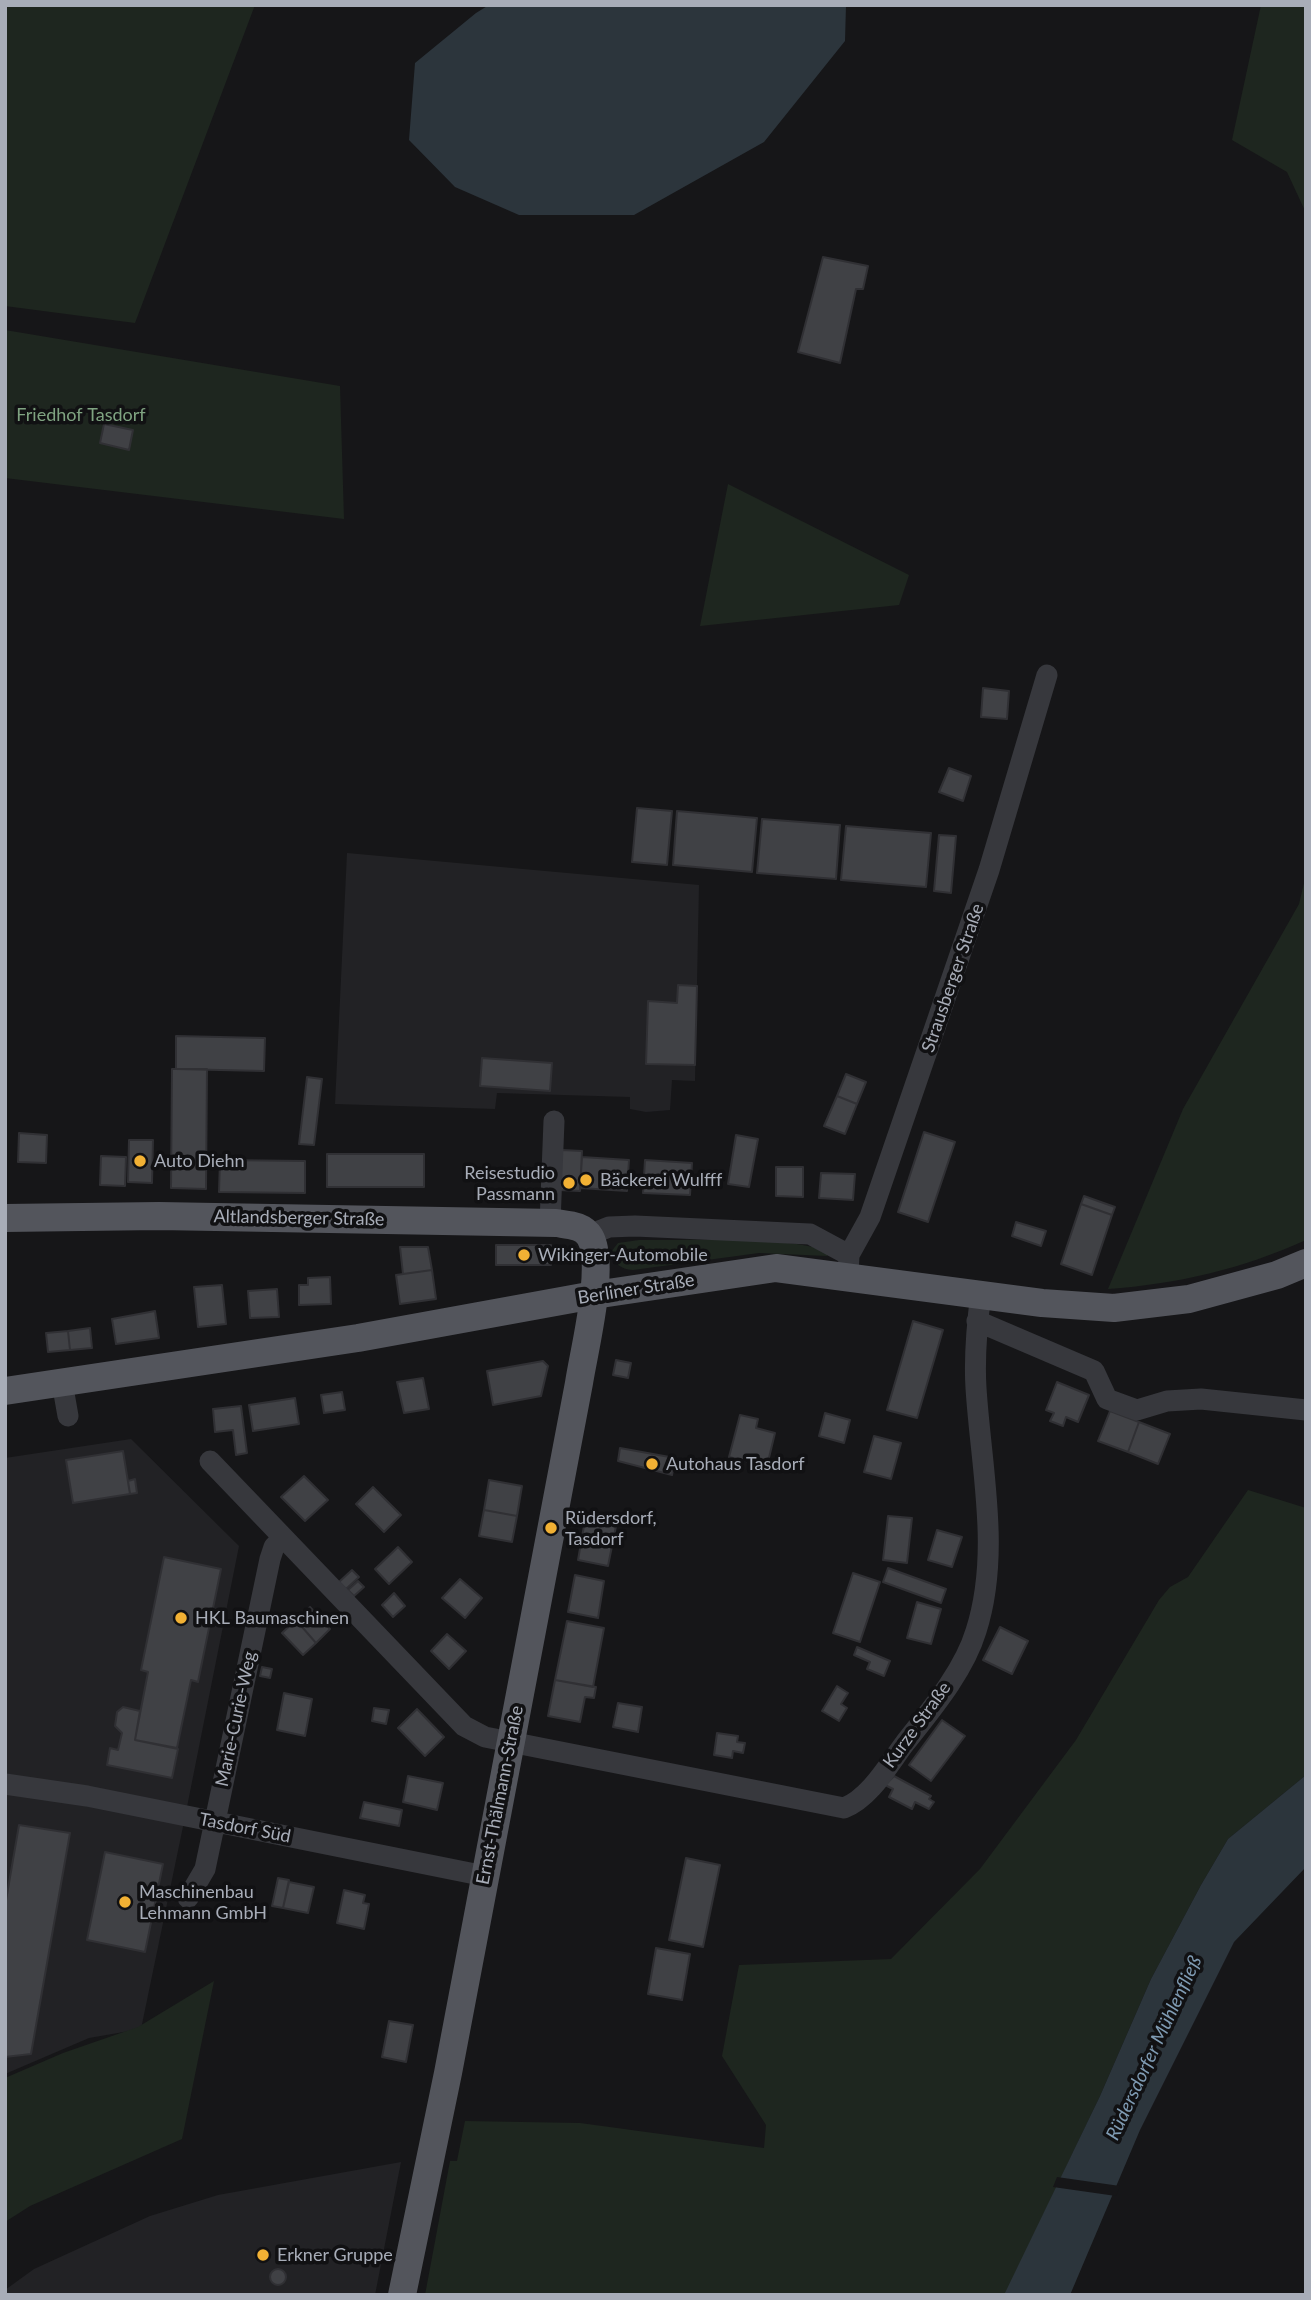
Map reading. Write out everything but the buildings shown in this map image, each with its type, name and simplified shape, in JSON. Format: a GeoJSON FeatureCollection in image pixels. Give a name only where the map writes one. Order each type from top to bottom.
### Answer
{"type":"FeatureCollection","features":[{"type":"Feature","properties":{"kind":"main road","name":"Altlandsberger Straße"},"geometry":{"type":"LineString","coordinates":[[5,1218],[159,1216],[550,1223],[579,1226],[589,1235]]}},
{"type":"Feature","properties":{"kind":"main road"},"geometry":{"type":"LineString","coordinates":[[589,1235],[594,1250],[594,1295]]}},
{"type":"Feature","properties":{"kind":"main road","name":"Berliner Straße"},"geometry":{"type":"LineString","coordinates":[[5,1391],[358,1338],[594,1295],[776,1268],[849,1265],[1042,1303],[1114,1308],[1189,1299],[1277,1275],[1306,1263]]}},
{"type":"Feature","properties":{"kind":"main road","name":"Ernst-Thälmann-Straße"},"geometry":{"type":"LineString","coordinates":[[402,2295],[448,2073],[594,1295]]}},
{"type":"Feature","properties":{"kind":"street","name":"Strausberger Straße"},"geometry":{"type":"LineString","coordinates":[[849,1265],[870,1217],[938,1023],[989,870],[1047,675]]}},
{"type":"Feature","properties":{"kind":"street"},"geometry":{"type":"LineString","coordinates":[[550,1223],[554,1121]]}},
{"type":"Feature","properties":{"kind":"street"},"geometry":{"type":"LineString","coordinates":[[589,1235],[609,1227],[635,1226],[810,1234],[849,1265]]}},
{"type":"Feature","properties":{"kind":"street","name":"Kurze Straße"},"geometry":{"type":"LineString","coordinates":[[510,1742],[844,1808],[853,1805],[915,1731],[966,1657],[976,1632],[989,1545],[976,1385],[977,1321],[981,1293]]}},
{"type":"Feature","properties":{"kind":"street"},"geometry":{"type":"LineString","coordinates":[[977,1321],[1094,1371],[1107,1399],[1138,1410],[1167,1401],[1201,1399],[1306,1410]]}},
{"type":"Feature","properties":{"kind":"street"},"geometry":{"type":"LineString","coordinates":[[62,1382],[68,1416]]}},
{"type":"Feature","properties":{"kind":"street"},"geometry":{"type":"LineString","coordinates":[[210,1461],[464,1726],[485,1737],[510,1742]]}},
{"type":"Feature","properties":{"kind":"street","name":"Marie-Curie-Weg"},"geometry":{"type":"LineString","coordinates":[[188,1898],[205,1869],[270,1559],[274,1547],[283,1538]]}},
{"type":"Feature","properties":{"kind":"street","name":"Tasdorf Süd"},"geometry":{"type":"LineString","coordinates":[[5,1784],[485,1875]]}},
{"type":"Feature","properties":{"kind":"shaded area"},"geometry":{"type":"Polygon","coordinates":[[[347,853],[699,885],[695,1081],[672,1080],[670,1110],[646,1112],[630,1109],[630,1097],[497,1093],[495,1109],[335,1104],[347,853]]]}},
{"type":"Feature","properties":{"kind":"shaded area"},"geometry":{"type":"Polygon","coordinates":[[[131,1439],[239,1546],[141,2029],[89,2038],[5,2074],[5,1458],[131,1439]]]}},
{"type":"Feature","properties":{"kind":"shaded area","name":"Erkner Gruppe"},"geometry":{"type":"Polygon","coordinates":[[[401,2162],[375,2295],[5,2295],[5,2290],[34,2269],[150,2216],[218,2195],[401,2162]]]}},
{"type":"Feature","properties":{"kind":"green space"},"geometry":{"type":"Polygon","coordinates":[[[5,5],[255,5],[135,323],[5,306],[5,5]]]}},
{"type":"Feature","properties":{"kind":"green space"},"geometry":{"type":"Polygon","coordinates":[[[1261,5],[1306,5],[1306,213],[1287,172],[1232,140],[1261,5]]]}},
{"type":"Feature","properties":{"kind":"green space","name":"Friedhof Tasdorf"},"geometry":{"type":"Polygon","coordinates":[[[5,330],[340,386],[344,519],[5,478],[5,330]]]}},
{"type":"Feature","properties":{"kind":"green space"},"geometry":{"type":"Polygon","coordinates":[[[728,484],[909,575],[899,605],[700,626],[728,484]]]}},
{"type":"Feature","properties":{"kind":"green space"},"geometry":{"type":"Polygon","coordinates":[[[1306,875],[1306,1240],[1209,1274],[1108,1289],[1183,1109],[1299,904],[1306,875]]]}},
{"type":"Feature","properties":{"kind":"green space"},"geometry":{"type":"Polygon","coordinates":[[[639,1240],[764,1241],[790,1243],[829,1252],[827,1256],[759,1253],[633,1270],[614,1260],[611,1252],[618,1243],[639,1240]]]}},
{"type":"Feature","properties":{"kind":"green space"},"geometry":{"type":"Polygon","coordinates":[[[1248,1490],[1306,1508],[1306,1775],[1228,1839],[1201,1885],[1151,1979],[1100,2096],[1005,2295],[425,2295],[450,2161],[457,2161],[465,2121],[580,2123],[764,2148],[766,2125],[722,2056],[739,1965],[891,1959],[980,1869],[1076,1740],[1159,1600],[1170,1587],[1188,1577],[1248,1490]]]}},
{"type":"Feature","properties":{"kind":"green space"},"geometry":{"type":"Polygon","coordinates":[[[214,1981],[182,2139],[30,2206],[5,2222],[5,2078],[63,2053],[138,2027],[214,1981]]]}},
{"type":"Feature","properties":{"kind":"water"},"geometry":{"type":"Polygon","coordinates":[[[489,5],[846,5],[845,41],[764,142],[634,215],[519,215],[455,187],[409,140],[415,63],[489,5]]]}},
{"type":"Feature","properties":{"kind":"water","name":"Rüdersdorfer Mühlenfließ"},"geometry":{"type":"Polygon","coordinates":[[[1306,1775],[1306,1867],[1234,1942],[1140,2130],[1070,2295],[1004,2295],[1100,2096],[1151,1979],[1201,1885],[1228,1839],[1306,1775]]]}},
{"type":"Feature","properties":{"kind":"pier"},"geometry":{"type":"Polygon","coordinates":[[[1057,2177],[1120,2186],[1116,2196],[1053,2187],[1057,2177]]]}},
{"type":"Feature","properties":{"kind":"place","name":"Auto Diehn"},"geometry":{"type":"Point","coordinates":[140,1161]}},
{"type":"Feature","properties":{"kind":"place","name":"Bäckerei Wulfff"},"geometry":{"type":"Point","coordinates":[586,1180]}},
{"type":"Feature","properties":{"kind":"place","name":"Reisestudio Passmann"},"geometry":{"type":"Point","coordinates":[569,1183]}},
{"type":"Feature","properties":{"kind":"place","name":"Wikinger-Automobile"},"geometry":{"type":"Point","coordinates":[524,1255]}},
{"type":"Feature","properties":{"kind":"place","name":"Autohaus Tasdorf"},"geometry":{"type":"Point","coordinates":[652,1464]}},
{"type":"Feature","properties":{"kind":"place","name":"Rüdersdorf, Tasdorf"},"geometry":{"type":"Point","coordinates":[551,1528]}},
{"type":"Feature","properties":{"kind":"place","name":"HKL Baumaschinen"},"geometry":{"type":"Point","coordinates":[181,1618]}},
{"type":"Feature","properties":{"kind":"place","name":"Maschinenbau Lehmann GmbH"},"geometry":{"type":"Point","coordinates":[125,1902]}},
{"type":"Feature","properties":{"kind":"place","name":"Erkner Gruppe"},"geometry":{"type":"Point","coordinates":[263,2255]}}]}
